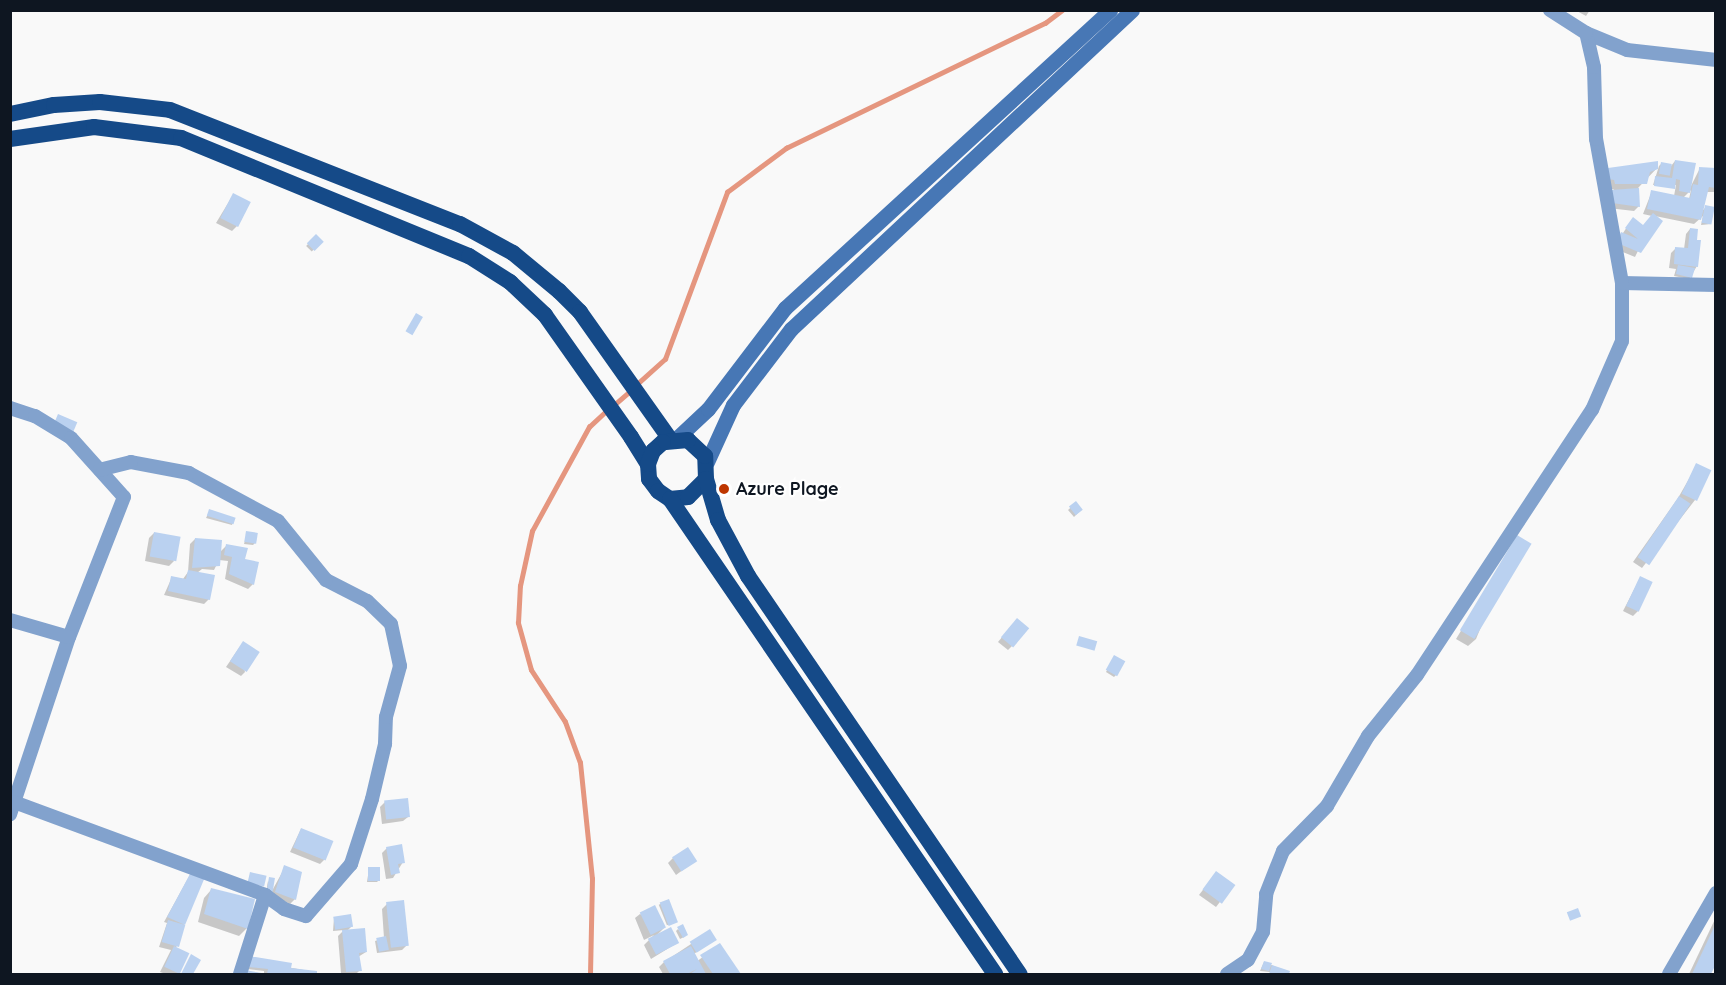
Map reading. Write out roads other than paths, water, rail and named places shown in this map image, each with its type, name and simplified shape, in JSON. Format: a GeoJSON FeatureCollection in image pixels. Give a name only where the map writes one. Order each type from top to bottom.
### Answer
{"type":"FeatureCollection","features":[{"type":"Feature","properties":{"kind":"highway"},"geometry":{"type":"LineString","coordinates":[[10,114],[77,102],[124,102],[170,110],[460,224],[537,271],[580,312],[656,421],[673,439],[694,443],[707,462],[706,479],[718,520],[737,558],[1019,975]]}},
{"type":"Feature","properties":{"kind":"highway"},"geometry":{"type":"LineString","coordinates":[[10,139],[65,128],[123,128],[181,138],[230,156],[490,268],[545,315],[592,378],[648,464],[653,486],[670,499],[995,975]]}},
{"type":"Feature","properties":{"kind":"highway"},"geometry":{"type":"LineString","coordinates":[[648,464],[653,451],[673,439]]}},
{"type":"Feature","properties":{"kind":"highway"},"geometry":{"type":"LineString","coordinates":[[670,499],[688,497],[706,479]]}},
{"type":"Feature","properties":{"kind":"main road"},"geometry":{"type":"LineString","coordinates":[[673,439],[703,414],[785,308],[1110,10]]}},
{"type":"Feature","properties":{"kind":"main road"},"geometry":{"type":"LineString","coordinates":[[707,462],[733,405],[791,329],[1132,10]]}},
{"type":"Feature","properties":{"kind":"street"},"geometry":{"type":"LineString","coordinates":[[1551,10],[1586,33],[1627,50],[1716,60]]}},
{"type":"Feature","properties":{"kind":"street"},"geometry":{"type":"LineString","coordinates":[[1227,975],[1248,960],[1263,932],[1266,894],[1283,851],[1327,806],[1368,736],[1417,675],[1592,410],[1622,341],[1622,283],[1596,139],[1594,67],[1586,33]]}},
{"type":"Feature","properties":{"kind":"street"},"geometry":{"type":"LineString","coordinates":[[1622,283],[1716,285]]}},
{"type":"Feature","properties":{"kind":"street"},"geometry":{"type":"LineString","coordinates":[[10,408],[35,416],[71,438],[124,497],[69,637],[12,808],[265,895],[284,909],[306,916],[351,864],[372,799],[385,744],[386,717],[400,666],[392,624],[367,601],[326,580],[278,521],[189,473],[131,462],[100,470]]}},
{"type":"Feature","properties":{"kind":"street"},"geometry":{"type":"LineString","coordinates":[[10,620],[69,637]]}},
{"type":"Feature","properties":{"kind":"street"},"geometry":{"type":"LineString","coordinates":[[1670,975],[1716,892]]}},
{"type":"Feature","properties":{"kind":"street"},"geometry":{"type":"LineString","coordinates":[[240,975],[265,895]]}},
{"type":"Feature","properties":{"kind":"waterway"},"geometry":{"type":"LineString","coordinates":[[636,385],[665,359],[727,192],[786,148],[1045,23],[1062,10]]}},
{"type":"Feature","properties":{"kind":"waterway"},"geometry":{"type":"LineString","coordinates":[[614,405],[630,391]]}},
{"type":"Feature","properties":{"kind":"waterway"},"geometry":{"type":"LineString","coordinates":[[590,974],[592,879],[580,763],[565,722],[531,670],[518,623],[520,586],[532,531],[589,427],[607,410]]}},
{"type":"Feature","properties":{"kind":"place","name":"Azure Plage"},"geometry":{"type":"Point","coordinates":[724,489]}}]}
